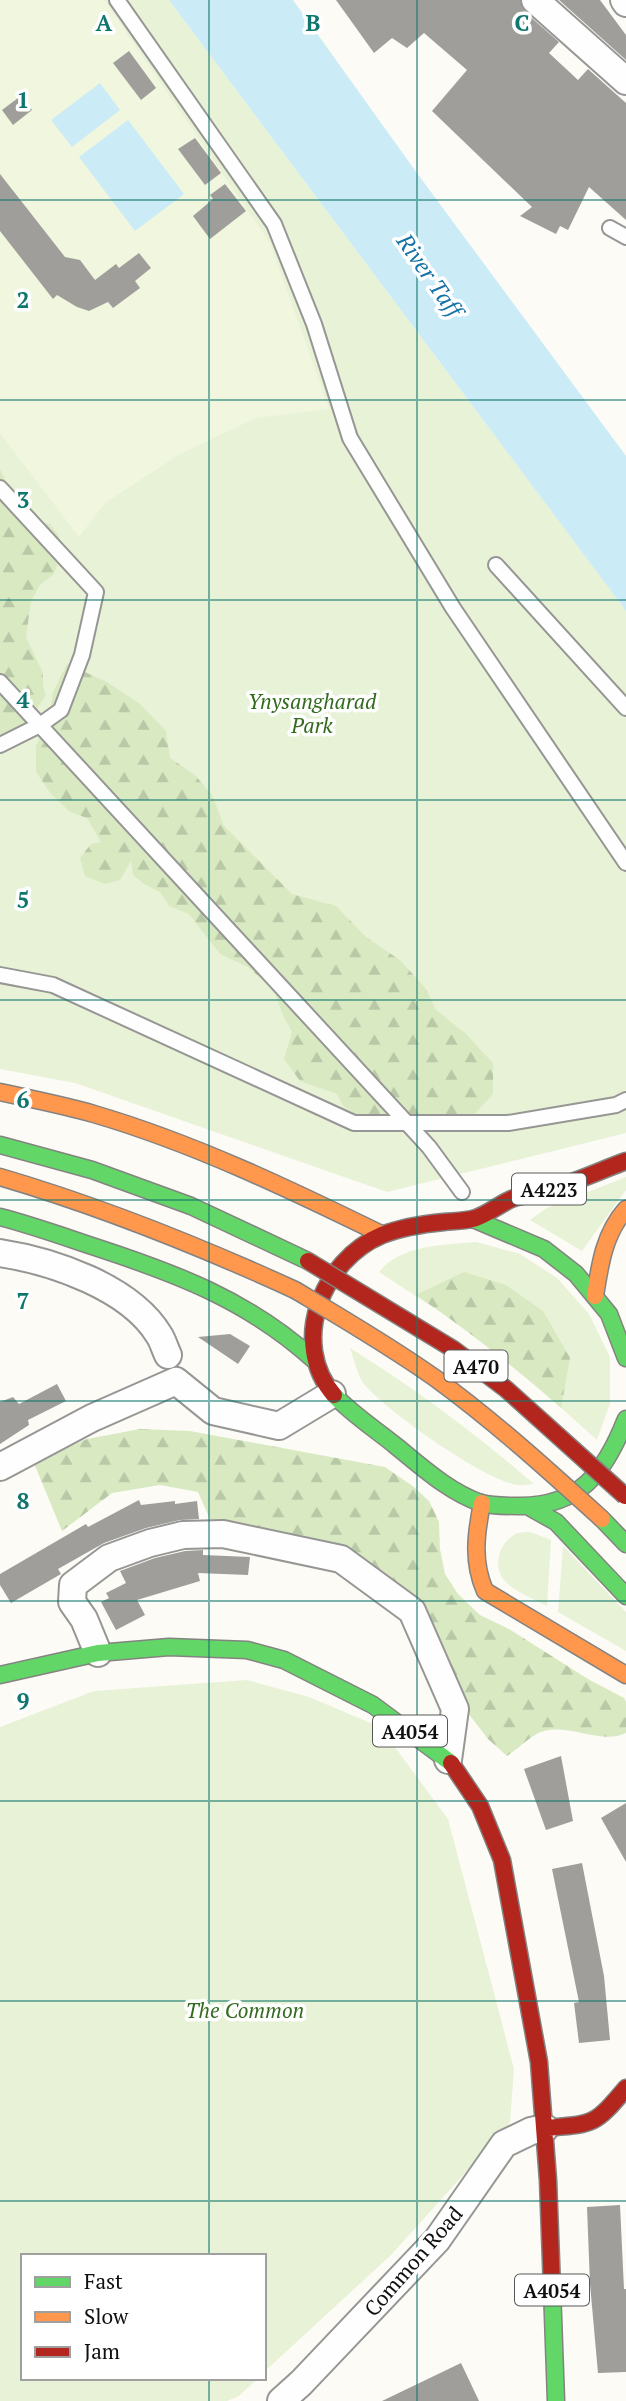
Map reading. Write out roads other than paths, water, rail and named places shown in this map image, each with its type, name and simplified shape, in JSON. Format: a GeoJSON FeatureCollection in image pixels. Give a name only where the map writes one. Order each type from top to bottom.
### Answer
{"type":"FeatureCollection","features":[{"type":"Feature","properties":{"kind":"main road"},"geometry":{"type":"LineString","coordinates":[[0,1092],[107,1119],[208,1156],[298,1194],[381,1234]]}},
{"type":"Feature","properties":{"kind":"main road","name":"A470"},"geometry":{"type":"LineString","coordinates":[[0,1144],[92,1170],[191,1206],[308,1261],[397,1313],[464,1357],[548,1425],[626,1497]]}},
{"type":"Feature","properties":{"kind":"main road","name":"A4223"},"geometry":{"type":"LineString","coordinates":[[473,1219],[511,1199],[543,1192],[626,1161]]}},
{"type":"Feature","properties":{"kind":"main road","name":"A470"},"geometry":{"type":"LineString","coordinates":[[0,1177],[124,1215],[205,1248],[295,1290],[351,1323],[454,1392],[549,1471],[626,1544]]}},
{"type":"Feature","properties":{"kind":"main road"},"geometry":{"type":"LineString","coordinates":[[595,1296],[607,1236],[626,1209]]}},
{"type":"Feature","properties":{"kind":"main road"},"geometry":{"type":"LineString","coordinates":[[0,1217],[124,1256],[195,1282],[291,1337],[314,1360]]}},
{"type":"Feature","properties":{"kind":"main road"},"geometry":{"type":"LineString","coordinates":[[626,1358],[609,1314],[568,1267],[544,1249],[473,1219],[407,1227],[381,1234],[348,1258],[328,1286],[315,1314],[312,1335],[314,1360],[319,1375],[332,1394],[452,1489],[482,1503],[531,1508],[580,1493],[598,1474],[613,1451],[626,1419]]}},
{"type":"Feature","properties":{"kind":"main road"},"geometry":{"type":"LineString","coordinates":[[482,1503],[474,1535],[473,1556],[478,1578],[485,1591],[626,1675]]}},
{"type":"Feature","properties":{"kind":"main road"},"geometry":{"type":"LineString","coordinates":[[531,1508],[556,1522],[626,1595]]}},
{"type":"Feature","properties":{"kind":"main road","name":"A4054"},"geometry":{"type":"LineString","coordinates":[[0,1675],[98,1653],[169,1647],[247,1650],[284,1660],[373,1705],[448,1760],[480,1806],[502,1860],[539,2062],[545,2128],[556,2401]]}},
{"type":"Feature","properties":{"kind":"main road"},"geometry":{"type":"LineString","coordinates":[[545,2128],[585,2125],[602,2116],[625,2094]]}},
{"type":"Feature","properties":{"kind":"street"},"geometry":{"type":"LineString","coordinates":[[535,0],[626,81]]}},
{"type":"Feature","properties":{"kind":"street"},"geometry":{"type":"LineString","coordinates":[[0,1253],[59,1267],[95,1281],[144,1317],[159,1335],[168,1355]]}},
{"type":"Feature","properties":{"kind":"street"},"geometry":{"type":"LineString","coordinates":[[0,1467],[92,1418],[176,1381],[214,1411],[279,1426],[332,1394]]}},
{"type":"Feature","properties":{"kind":"street"},"geometry":{"type":"LineString","coordinates":[[98,1653],[84,1619],[72,1602],[73,1585],[109,1558],[150,1543],[183,1535],[223,1534],[341,1559],[412,1611],[455,1709],[448,1760]]}},
{"type":"Feature","properties":{"kind":"street","name":"Common Road"},"geometry":{"type":"LineString","coordinates":[[281,2401],[437,2240],[504,2144],[531,2131],[545,2128]]}},
{"type":"Feature","properties":{"kind":"lane"},"geometry":{"type":"LineString","coordinates":[[117,0],[274,224],[314,324],[350,438],[453,608],[626,863]]}},
{"type":"Feature","properties":{"kind":"lane"},"geometry":{"type":"LineString","coordinates":[[610,228],[626,237]]}},
{"type":"Feature","properties":{"kind":"lane"},"geometry":{"type":"LineString","coordinates":[[0,488],[96,592],[82,655],[61,710],[40,725],[0,745]]}},
{"type":"Feature","properties":{"kind":"lane"},"geometry":{"type":"LineString","coordinates":[[496,565],[626,708]]}},
{"type":"Feature","properties":{"kind":"lane"},"geometry":{"type":"LineString","coordinates":[[0,682],[429,1147],[462,1192]]}},
{"type":"Feature","properties":{"kind":"lane"},"geometry":{"type":"LineString","coordinates":[[0,975],[53,985],[354,1124],[508,1123],[616,1105],[626,1100]]}},
{"type":"Feature","properties":{"kind":"lane"},"geometry":{"type":"LineString","coordinates":[[168,1355],[176,1381]]}},
{"type":"Feature","properties":{"kind":"water","name":"River Taff"},"geometry":{"type":"Polygon","coordinates":[[[169,0],[293,0],[626,456],[626,611],[169,0]]]}},
{"type":"Feature","properties":{"kind":"water"},"geometry":{"type":"Polygon","coordinates":[[[100,83],[120,110],[72,147],[51,120],[100,83]]]}},
{"type":"Feature","properties":{"kind":"water"},"geometry":{"type":"Polygon","coordinates":[[[128,120],[184,194],[135,231],[79,157],[128,120]]]}},
{"type":"Feature","properties":{"kind":"park label","name":"Ynysangharad Park"},"geometry":{"type":"Point","coordinates":[312,713]}},
{"type":"Feature","properties":{"kind":"park label","name":"The Common"},"geometry":{"type":"Point","coordinates":[245,2010]}}]}
